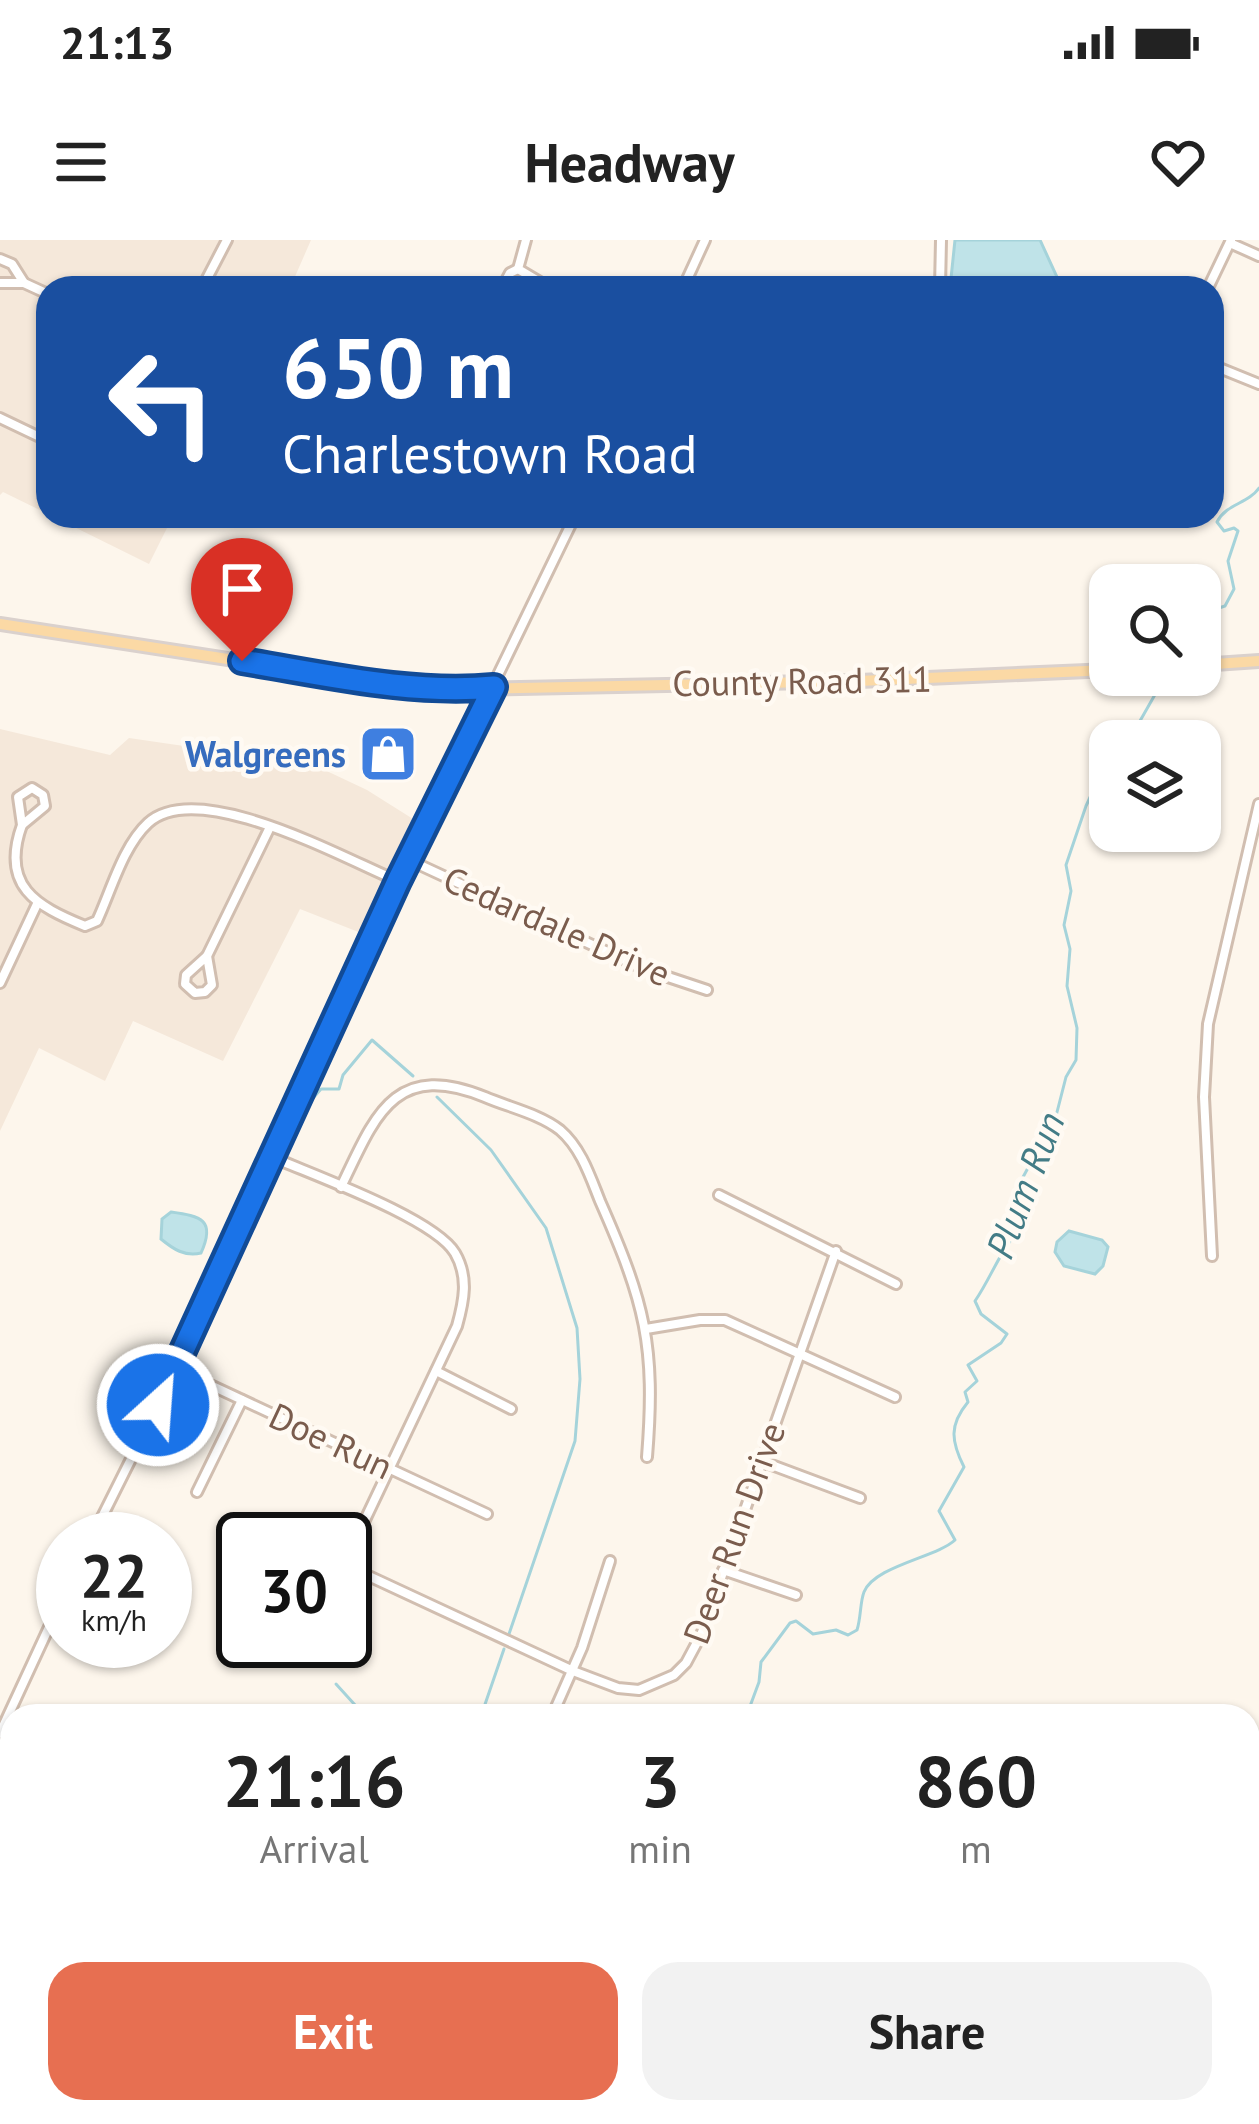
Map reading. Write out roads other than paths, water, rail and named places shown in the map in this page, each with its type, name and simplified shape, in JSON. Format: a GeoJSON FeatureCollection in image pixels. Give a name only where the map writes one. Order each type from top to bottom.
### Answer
{"type":"FeatureCollection","features":[{"type":"Feature","properties":{"kind":"main road","name":"County Road 311"},"geometry":{"type":"LineString","coordinates":[[0,624],[442,688],[859,681],[1089,671]]}},
{"type":"Feature","properties":{"kind":"main road"},"geometry":{"type":"LineString","coordinates":[[1221,664],[1259,661]]}},
{"type":"Feature","properties":{"kind":"street"},"geometry":{"type":"LineString","coordinates":[[208,276],[226,240]]}},
{"type":"Feature","properties":{"kind":"street"},"geometry":{"type":"LineString","coordinates":[[518,269],[526,240]]}},
{"type":"Feature","properties":{"kind":"street"},"geometry":{"type":"LineString","coordinates":[[688,276],[705,240]]}},
{"type":"Feature","properties":{"kind":"street"},"geometry":{"type":"LineString","coordinates":[[940,276],[941,240]]}},
{"type":"Feature","properties":{"kind":"street"},"geometry":{"type":"LineString","coordinates":[[1214,276],[1230,242],[1259,256]]}},
{"type":"Feature","properties":{"kind":"street"},"geometry":{"type":"LineString","coordinates":[[0,259],[12,264],[24,283]]}},
{"type":"Feature","properties":{"kind":"street"},"geometry":{"type":"LineString","coordinates":[[508,276],[518,269]]}},
{"type":"Feature","properties":{"kind":"street"},"geometry":{"type":"LineString","coordinates":[[518,269],[530,276]]}},
{"type":"Feature","properties":{"kind":"street"},"geometry":{"type":"LineString","coordinates":[[0,283],[24,283],[36,288]]}},
{"type":"Feature","properties":{"kind":"street"},"geometry":{"type":"LineString","coordinates":[[1224,370],[1259,384]]}},
{"type":"Feature","properties":{"kind":"street"},"geometry":{"type":"LineString","coordinates":[[0,418],[36,434]]}},
{"type":"Feature","properties":{"kind":"street"},"geometry":{"type":"LineString","coordinates":[[105,1512],[176,1369],[398,881],[568,528]]}},
{"type":"Feature","properties":{"kind":"street"},"geometry":{"type":"LineString","coordinates":[[22,825],[18,796],[23,790],[36,790],[45,806],[22,825],[11,845],[7,873],[18,892],[80,925],[94,924],[139,833],[168,812],[207,810],[270,826],[398,881]]}},
{"type":"Feature","properties":{"kind":"street"},"geometry":{"type":"LineString","coordinates":[[1212,1256],[1204,1097],[1208,1024],[1259,804]]}},
{"type":"Feature","properties":{"kind":"street"},"geometry":{"type":"LineString","coordinates":[[207,956],[212,985],[195,993],[185,984],[186,975],[207,956],[270,826]]}},
{"type":"Feature","properties":{"kind":"street","name":"Cedardale Drive"},"geometry":{"type":"LineString","coordinates":[[409,860],[644,969],[707,990]]}},
{"type":"Feature","properties":{"kind":"street"},"geometry":{"type":"LineString","coordinates":[[0,983],[38,904]]}},
{"type":"Feature","properties":{"kind":"street"},"geometry":{"type":"LineString","coordinates":[[340,1187],[377,1114],[403,1092],[424,1084],[463,1088],[551,1124],[573,1144],[586,1167],[629,1266],[652,1369],[647,1457]]}},
{"type":"Feature","properties":{"kind":"street"},"geometry":{"type":"LineString","coordinates":[[272,1157],[432,1229],[454,1252],[462,1271],[464,1300],[369,1512]]}},
{"type":"Feature","properties":{"kind":"street"},"geometry":{"type":"LineString","coordinates":[[719,1196],[896,1284]]}},
{"type":"Feature","properties":{"kind":"street","name":"Deer Run Drive"},"geometry":{"type":"LineString","coordinates":[[372,1576],[573,1671],[630,1690],[674,1675],[701,1635],[836,1251]]}},
{"type":"Feature","properties":{"kind":"street"},"geometry":{"type":"LineString","coordinates":[[646,1329],[700,1319],[725,1320],[895,1397]]}},
{"type":"Feature","properties":{"kind":"street","name":"Doe Run"},"geometry":{"type":"LineString","coordinates":[[176,1369],[487,1514]]}},
{"type":"Feature","properties":{"kind":"street"},"geometry":{"type":"LineString","coordinates":[[436,1371],[512,1409]]}},
{"type":"Feature","properties":{"kind":"street"},"geometry":{"type":"LineString","coordinates":[[197,1492],[242,1400]]}},
{"type":"Feature","properties":{"kind":"street"},"geometry":{"type":"LineString","coordinates":[[761,1462],[860,1498]]}},
{"type":"Feature","properties":{"kind":"street"},"geometry":{"type":"LineString","coordinates":[[558,1704],[610,1561]]}},
{"type":"Feature","properties":{"kind":"street"},"geometry":{"type":"LineString","coordinates":[[723,1570],[796,1595]]}},
{"type":"Feature","properties":{"kind":"street"},"geometry":{"type":"LineString","coordinates":[[13,1704],[36,1655]]}},
{"type":"Feature","properties":{"kind":"water"},"geometry":{"type":"Polygon","coordinates":[[[955,240],[1040,240],[1056,276],[951,276],[955,240]]]}},
{"type":"Feature","properties":{"kind":"water"},"geometry":{"type":"Polygon","coordinates":[[[171,1212],[203,1222],[207,1233],[201,1253],[180,1251],[161,1239],[162,1219],[171,1212]]]}},
{"type":"Feature","properties":{"kind":"water"},"geometry":{"type":"Polygon","coordinates":[[[1069,1231],[1102,1240],[1108,1247],[1103,1266],[1095,1274],[1064,1266],[1055,1252],[1057,1242],[1069,1231]]]}},
{"type":"Feature","properties":{"kind":"waterway","name":"Plum Run"},"geometry":{"type":"LineString","coordinates":[[1224,513],[1259,488]]}},
{"type":"Feature","properties":{"kind":"waterway","name":"Plum Run"},"geometry":{"type":"LineString","coordinates":[[1221,607],[1234,589],[1228,561],[1238,531],[1222,528]]}},
{"type":"Feature","properties":{"kind":"waterway","name":"Plum Run"},"geometry":{"type":"LineString","coordinates":[[1141,720],[1154,696]]}},
{"type":"Feature","properties":{"kind":"waterway","name":"Plum Run"},"geometry":{"type":"LineString","coordinates":[[751,1704],[761,1662],[790,1623],[796,1621],[813,1634],[836,1630],[848,1635],[857,1630],[870,1583],[955,1540],[939,1511],[964,1467],[954,1433],[968,1402],[965,1392],[977,1381],[968,1365],[1007,1334],[981,1314],[975,1301],[1013,1237],[1008,1216],[1056,1116],[1066,1077],[1076,1060],[1077,1028],[1067,986],[1070,949],[1064,925],[1071,891],[1066,865],[1089,800]]}},
{"type":"Feature","properties":{"kind":"waterway"},"geometry":{"type":"LineString","coordinates":[[301,1112],[321,1089],[339,1089],[343,1075],[372,1040],[413,1076]]}},
{"type":"Feature","properties":{"kind":"waterway"},"geometry":{"type":"LineString","coordinates":[[437,1097],[491,1150],[546,1228],[577,1328],[580,1379],[575,1441],[509,1634]]}},
{"type":"Feature","properties":{"kind":"waterway"},"geometry":{"type":"LineString","coordinates":[[485,1704],[504,1649]]}},
{"type":"Feature","properties":{"kind":"waterway"},"geometry":{"type":"LineString","coordinates":[[336,1684],[354,1704]]}},
{"type":"Feature","properties":{"kind":"place","name":"Walgreens"},"geometry":{"type":"Point","coordinates":[388,754]}}]}
